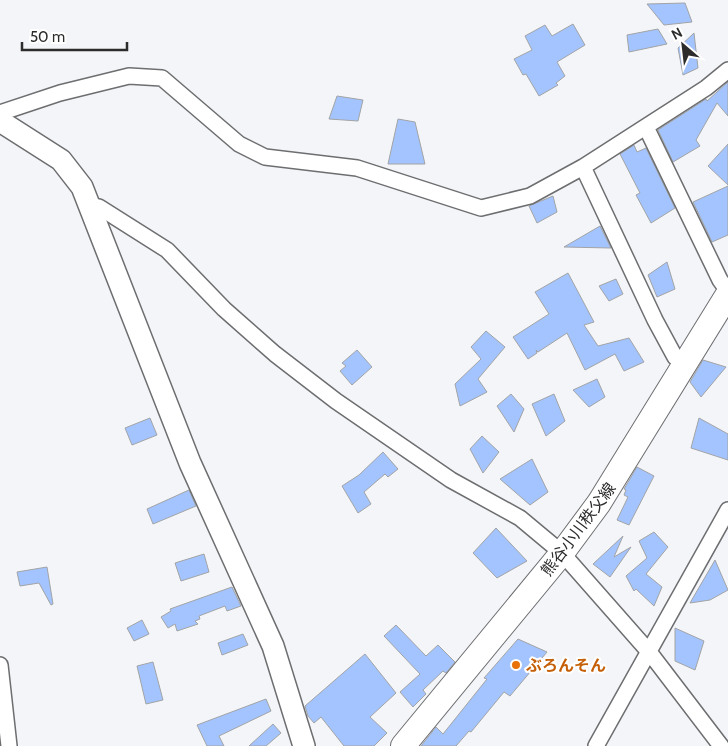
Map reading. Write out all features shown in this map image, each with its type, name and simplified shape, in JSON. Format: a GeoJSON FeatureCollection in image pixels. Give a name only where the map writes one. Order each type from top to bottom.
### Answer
{"type":"FeatureCollection","features":[{"type":"Feature","properties":{"kind":"main road","name":"熊谷小川秩父線"},"geometry":{"type":"LineString","coordinates":[[403,746],[562,553],[599,503],[728,292]]}},
{"type":"Feature","properties":{"kind":"street"},"geometry":{"type":"LineString","coordinates":[[0,113],[60,93],[129,76],[162,78],[239,144],[265,157],[358,168],[481,208],[530,196],[583,167],[706,88],[728,70]]}},
{"type":"Feature","properties":{"kind":"street"},"geometry":{"type":"LineString","coordinates":[[0,121],[61,160],[82,187],[190,463],[273,646],[304,746]]}},
{"type":"Feature","properties":{"kind":"street"},"geometry":{"type":"LineString","coordinates":[[646,127],[720,280],[728,292]]}},
{"type":"Feature","properties":{"kind":"street"},"geometry":{"type":"LineString","coordinates":[[583,167],[655,320],[676,357],[685,364]]}},
{"type":"Feature","properties":{"kind":"street"},"geometry":{"type":"LineString","coordinates":[[89,205],[99,208],[167,250],[231,315],[275,354],[336,401],[451,480],[520,518],[562,553],[650,653],[721,746]]}},
{"type":"Feature","properties":{"kind":"street"},"geometry":{"type":"LineString","coordinates":[[596,746],[650,653],[698,560],[728,510]]}},
{"type":"Feature","properties":{"kind":"street"},"geometry":{"type":"LineString","coordinates":[[0,665],[9,746]]}},
{"type":"Feature","properties":{"kind":"building"},"geometry":{"type":"Polygon","coordinates":[[[685,3],[692,22],[664,25],[647,4],[685,3]]]}},
{"type":"Feature","properties":{"kind":"building"},"geometry":{"type":"Polygon","coordinates":[[[573,24],[585,45],[557,62],[565,76],[556,83],[558,85],[539,96],[526,74],[523,75],[514,59],[532,50],[525,36],[545,25],[552,36],[573,24]]]}},
{"type":"Feature","properties":{"kind":"building"},"geometry":{"type":"Polygon","coordinates":[[[658,29],[667,44],[629,52],[627,35],[658,29]]]}},
{"type":"Feature","properties":{"kind":"building"},"geometry":{"type":"Polygon","coordinates":[[[694,33],[698,68],[683,75],[678,48],[694,33]]]}},
{"type":"Feature","properties":{"kind":"building"},"geometry":{"type":"Polygon","coordinates":[[[728,82],[728,116],[717,103],[696,140],[700,146],[673,162],[658,130],[706,99],[707,101],[728,82]]]}},
{"type":"Feature","properties":{"kind":"building"},"geometry":{"type":"Polygon","coordinates":[[[337,96],[363,100],[358,121],[329,119],[337,96]]]}},
{"type":"Feature","properties":{"kind":"building"},"geometry":{"type":"Polygon","coordinates":[[[398,119],[415,122],[425,164],[388,164],[398,119]]]}},
{"type":"Feature","properties":{"kind":"building"},"geometry":{"type":"Polygon","coordinates":[[[728,144],[728,185],[708,166],[728,144]]]}},
{"type":"Feature","properties":{"kind":"building"},"geometry":{"type":"Polygon","coordinates":[[[634,145],[637,152],[646,148],[675,208],[651,223],[636,195],[640,193],[620,154],[634,145]]]}},
{"type":"Feature","properties":{"kind":"building"},"geometry":{"type":"Polygon","coordinates":[[[728,186],[728,235],[712,242],[693,202],[728,186]]]}},
{"type":"Feature","properties":{"kind":"building"},"geometry":{"type":"Polygon","coordinates":[[[553,196],[557,212],[537,223],[529,206],[553,196]]]}},
{"type":"Feature","properties":{"kind":"building"},"geometry":{"type":"Polygon","coordinates":[[[600,226],[611,248],[564,247],[600,226]]]}},
{"type":"Feature","properties":{"kind":"building"},"geometry":{"type":"Polygon","coordinates":[[[667,262],[675,289],[657,297],[648,275],[667,262]]]}},
{"type":"Feature","properties":{"kind":"building"},"geometry":{"type":"Polygon","coordinates":[[[568,273],[594,322],[584,325],[598,346],[629,338],[644,362],[624,371],[615,354],[585,370],[567,333],[538,352],[536,350],[537,353],[528,359],[513,337],[549,314],[535,292],[568,273]]]}},
{"type":"Feature","properties":{"kind":"building"},"geometry":{"type":"Polygon","coordinates":[[[616,279],[623,294],[609,301],[599,286],[616,279]]]}},
{"type":"Feature","properties":{"kind":"building"},"geometry":{"type":"Polygon","coordinates":[[[486,331],[505,347],[478,379],[487,392],[460,406],[455,384],[481,359],[471,347],[486,331]]]}},
{"type":"Feature","properties":{"kind":"building"},"geometry":{"type":"Polygon","coordinates":[[[357,350],[372,367],[352,385],[340,371],[346,366],[342,363],[357,350]]]}},
{"type":"Feature","properties":{"kind":"building"},"geometry":{"type":"Polygon","coordinates":[[[703,360],[726,367],[701,397],[690,382],[703,360]]]}},
{"type":"Feature","properties":{"kind":"building"},"geometry":{"type":"Polygon","coordinates":[[[597,379],[605,397],[589,407],[573,390],[597,379]]]}},
{"type":"Feature","properties":{"kind":"building"},"geometry":{"type":"Polygon","coordinates":[[[511,394],[524,409],[514,432],[497,406],[511,394]]]}},
{"type":"Feature","properties":{"kind":"building"},"geometry":{"type":"Polygon","coordinates":[[[554,394],[565,421],[546,436],[532,404],[554,394]]]}},
{"type":"Feature","properties":{"kind":"building"},"geometry":{"type":"Polygon","coordinates":[[[150,418],[157,435],[132,445],[125,428],[150,418]]]}},
{"type":"Feature","properties":{"kind":"building"},"geometry":{"type":"Polygon","coordinates":[[[699,418],[728,434],[728,460],[691,448],[699,418]]]}},
{"type":"Feature","properties":{"kind":"building"},"geometry":{"type":"Polygon","coordinates":[[[482,436],[499,452],[483,473],[470,449],[482,436]]]}},
{"type":"Feature","properties":{"kind":"building"},"geometry":{"type":"Polygon","coordinates":[[[383,452],[398,469],[388,477],[385,474],[364,492],[371,504],[358,513],[342,486],[359,475],[383,452]]]}},
{"type":"Feature","properties":{"kind":"building"},"geometry":{"type":"Polygon","coordinates":[[[532,459],[548,492],[530,505],[500,479],[532,459]]]}},
{"type":"Feature","properties":{"kind":"building"},"geometry":{"type":"Polygon","coordinates":[[[637,467],[654,476],[629,525],[617,520],[628,497],[624,495],[626,490],[624,489],[637,467]]]}},
{"type":"Feature","properties":{"kind":"building"},"geometry":{"type":"Polygon","coordinates":[[[189,490],[196,506],[153,524],[147,509],[189,490]]]}},
{"type":"Feature","properties":{"kind":"building"},"geometry":{"type":"Polygon","coordinates":[[[496,528],[527,561],[497,578],[473,553],[496,528]]]}},
{"type":"Feature","properties":{"kind":"building"},"geometry":{"type":"Polygon","coordinates":[[[654,532],[668,547],[646,574],[662,587],[654,606],[636,589],[634,591],[626,576],[647,558],[639,541],[654,532]]]}},
{"type":"Feature","properties":{"kind":"building"},"geometry":{"type":"Polygon","coordinates":[[[623,536],[614,557],[631,547],[610,577],[593,564],[623,536]]]}},
{"type":"Feature","properties":{"kind":"building"},"geometry":{"type":"Polygon","coordinates":[[[204,554],[209,572],[181,581],[175,563],[204,554]]]}},
{"type":"Feature","properties":{"kind":"building"},"geometry":{"type":"Polygon","coordinates":[[[715,560],[728,590],[710,600],[690,603],[715,560]]]}},
{"type":"Feature","properties":{"kind":"building"},"geometry":{"type":"Polygon","coordinates":[[[47,567],[53,604],[51,605],[39,583],[20,586],[17,572],[47,567]]]}},
{"type":"Feature","properties":{"kind":"building"},"geometry":{"type":"Polygon","coordinates":[[[232,587],[241,606],[227,611],[225,606],[199,616],[200,619],[195,621],[198,624],[177,631],[175,624],[168,628],[161,617],[171,611],[170,609],[232,587]]]}},
{"type":"Feature","properties":{"kind":"building"},"geometry":{"type":"Polygon","coordinates":[[[142,620],[149,634],[134,641],[127,628],[142,620]]]}},
{"type":"Feature","properties":{"kind":"building"},"geometry":{"type":"Polygon","coordinates":[[[396,625],[426,656],[438,645],[455,662],[446,673],[443,671],[423,690],[426,694],[413,707],[400,692],[420,674],[384,636],[396,625]]]}},
{"type":"Feature","properties":{"kind":"building"},"geometry":{"type":"Polygon","coordinates":[[[675,628],[704,641],[695,670],[675,661],[675,628]]]}},
{"type":"Feature","properties":{"kind":"building"},"geometry":{"type":"Polygon","coordinates":[[[243,634],[248,645],[222,655],[218,643],[243,634]]]}},
{"type":"Feature","properties":{"kind":"building"},"geometry":{"type":"Polygon","coordinates":[[[518,639],[547,652],[510,696],[504,692],[471,732],[469,731],[456,746],[421,746],[436,727],[443,734],[487,679],[484,678],[518,639]]]}},
{"type":"Feature","properties":{"kind":"building"},"geometry":{"type":"Polygon","coordinates":[[[365,654],[396,693],[370,717],[387,733],[374,746],[344,746],[321,717],[314,723],[308,716],[305,706],[365,654]]]}},
{"type":"Feature","properties":{"kind":"building"},"geometry":{"type":"Polygon","coordinates":[[[153,662],[163,700],[146,704],[137,666],[153,662]]]}},
{"type":"Feature","properties":{"kind":"building"},"geometry":{"type":"Polygon","coordinates":[[[266,699],[271,711],[219,736],[224,746],[207,746],[197,725],[266,699]]]}},
{"type":"Feature","properties":{"kind":"building"},"geometry":{"type":"Polygon","coordinates":[[[273,724],[281,733],[266,746],[249,746],[273,724]]]}},
{"type":"Feature","properties":{"kind":"place","name":"ぶろんそん"},"geometry":{"type":"Point","coordinates":[516,665]}}]}
